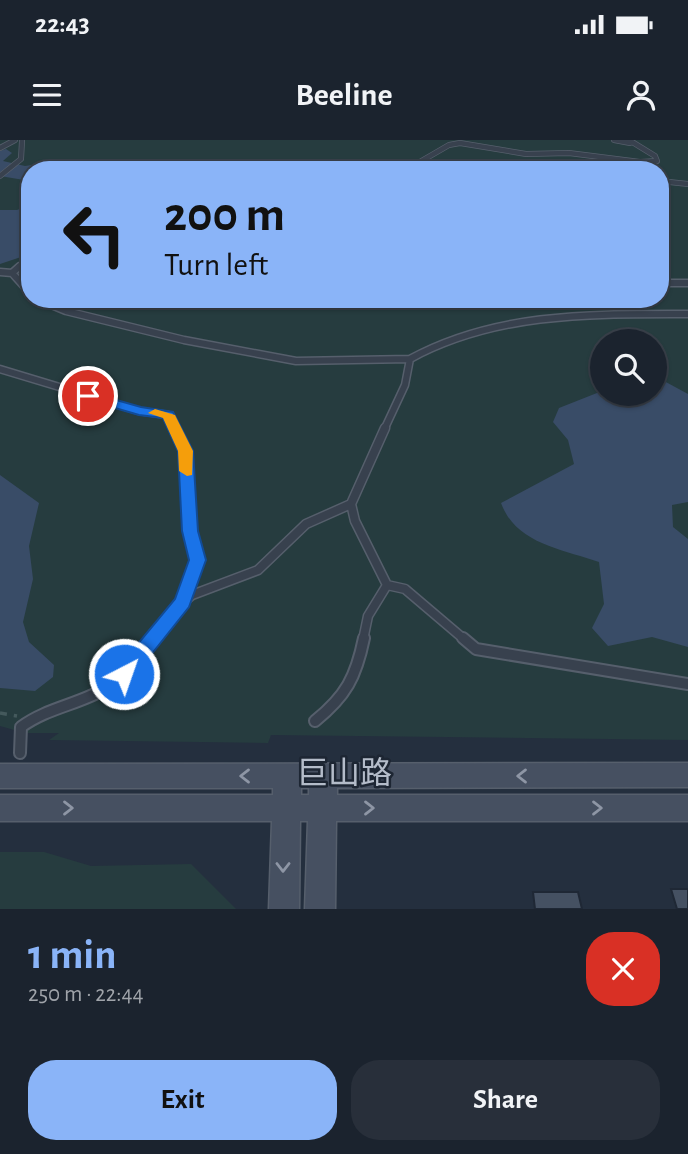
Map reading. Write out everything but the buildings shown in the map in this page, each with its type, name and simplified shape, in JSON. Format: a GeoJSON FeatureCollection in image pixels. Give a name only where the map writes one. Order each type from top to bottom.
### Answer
{"type":"FeatureCollection","features":[{"type":"Feature","properties":{"kind":"main road","name":"巨山路"},"geometry":{"type":"LineString","coordinates":[[0,776],[688,775]]}},
{"type":"Feature","properties":{"kind":"main road"},"geometry":{"type":"LineString","coordinates":[[284,909],[287,776]]}},
{"type":"Feature","properties":{"kind":"main road"},"geometry":{"type":"LineString","coordinates":[[320,909],[323,776]]}},
{"type":"Feature","properties":{"kind":"main road","name":"巨山路"},"geometry":{"type":"LineString","coordinates":[[0,808],[688,808]]}},
{"type":"Feature","properties":{"kind":"lane"},"geometry":{"type":"LineString","coordinates":[[0,148],[24,140],[21,159],[0,176]]}},
{"type":"Feature","properties":{"kind":"lane"},"geometry":{"type":"LineString","coordinates":[[614,140],[629,141],[655,156],[657,161]]}},
{"type":"Feature","properties":{"kind":"lane"},"geometry":{"type":"LineString","coordinates":[[421,161],[449,145],[460,143],[526,154],[569,152],[633,161]]}},
{"type":"Feature","properties":{"kind":"lane"},"geometry":{"type":"LineString","coordinates":[[669,182],[688,184]]}},
{"type":"Feature","properties":{"kind":"lane"},"geometry":{"type":"LineString","coordinates":[[12,273],[21,265]]}},
{"type":"Feature","properties":{"kind":"lane"},"geometry":{"type":"LineString","coordinates":[[0,272],[12,273],[21,283]]}},
{"type":"Feature","properties":{"kind":"lane"},"geometry":{"type":"LineString","coordinates":[[669,283],[688,283]]}},
{"type":"Feature","properties":{"kind":"lane"},"geometry":{"type":"LineString","coordinates":[[59,308],[184,340],[296,361],[410,359],[460,337],[522,323],[588,313],[688,314]]}},
{"type":"Feature","properties":{"kind":"lane"},"geometry":{"type":"LineString","coordinates":[[387,585],[355,522],[351,504],[405,385],[410,359]]}},
{"type":"Feature","properties":{"kind":"lane"},"geometry":{"type":"LineString","coordinates":[[0,369],[139,411],[168,415],[186,451],[190,531],[198,560],[182,602],[135,664],[113,684],[90,697],[48,709],[21,727],[20,753]]}},
{"type":"Feature","properties":{"kind":"lane"},"geometry":{"type":"LineString","coordinates":[[182,602],[195,593],[259,570],[283,542],[332,508],[351,504]]}},
{"type":"Feature","properties":{"kind":"lane"},"geometry":{"type":"LineString","coordinates":[[387,585],[405,589],[476,649],[688,684]]}},
{"type":"Feature","properties":{"kind":"lane"},"geometry":{"type":"LineString","coordinates":[[315,721],[330,709],[357,672],[368,616],[387,585]]}},
{"type":"Feature","properties":{"kind":"green space"},"geometry":{"type":"Polygon","coordinates":[[[0,140],[688,140],[688,740],[271,735],[268,743],[49,740],[59,733],[25,733],[0,726],[0,140]]]}},
{"type":"Feature","properties":{"kind":"green space"},"geometry":{"type":"Polygon","coordinates":[[[0,852],[44,852],[91,866],[191,864],[236,909],[0,909],[0,852]]]}},
{"type":"Feature","properties":{"kind":"water"},"geometry":{"type":"Polygon","coordinates":[[[6,149],[12,153],[3,161],[21,165],[21,180],[0,176],[0,151],[6,149]]]}},
{"type":"Feature","properties":{"kind":"water"},"geometry":{"type":"Polygon","coordinates":[[[21,208],[21,257],[0,264],[0,210],[21,208]]]}},
{"type":"Feature","properties":{"kind":"water"},"geometry":{"type":"Polygon","coordinates":[[[667,383],[688,394],[688,502],[672,505],[673,527],[688,539],[688,647],[652,637],[608,646],[592,628],[604,604],[599,562],[542,543],[517,528],[508,517],[501,503],[574,464],[568,440],[553,422],[559,408],[590,396],[590,406],[667,406],[667,383]]]}},
{"type":"Feature","properties":{"kind":"water"},"geometry":{"type":"Polygon","coordinates":[[[0,475],[39,503],[29,546],[33,579],[23,622],[29,642],[54,665],[53,677],[35,691],[0,688],[0,475]]]}},
{"type":"Feature","properties":{"kind":"slow traffic"},"geometry":{"type":"LineString","coordinates":[[155,413],[168,415],[186,451],[187,471]]}},
{"type":"Feature","properties":{"kind":"route"},"geometry":{"type":"LineString","coordinates":[[88,396],[139,411],[168,415],[186,451],[190,531],[198,560],[182,602],[135,664],[124,674]]}}]}
